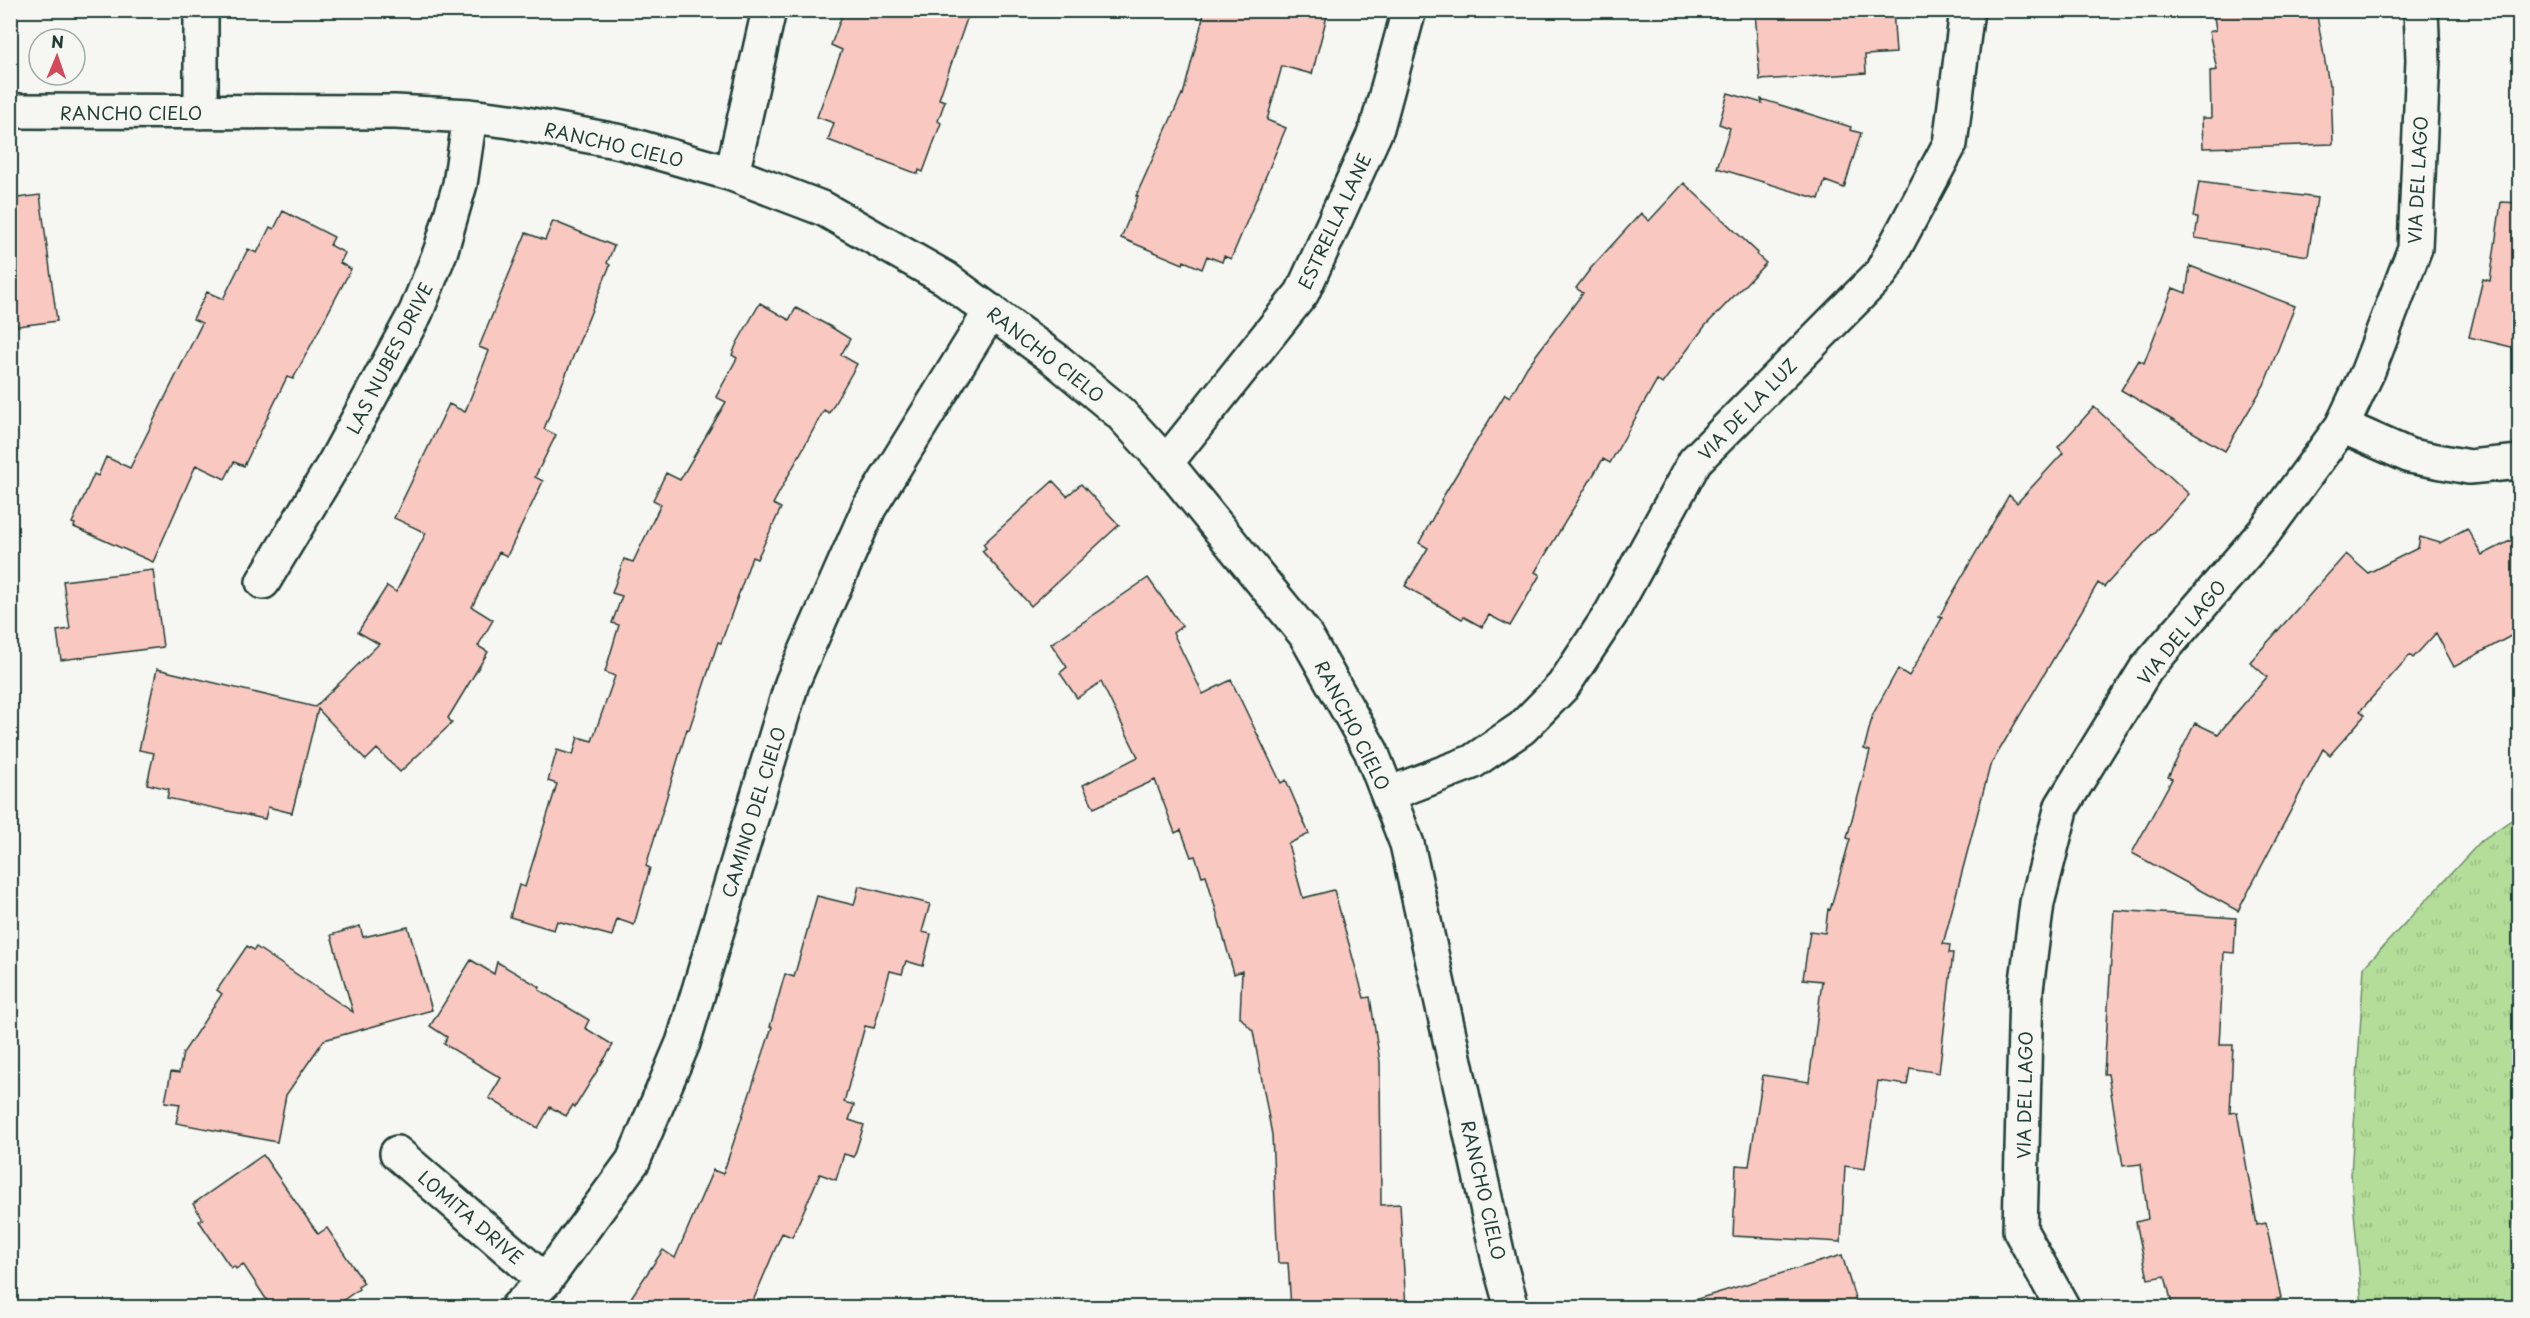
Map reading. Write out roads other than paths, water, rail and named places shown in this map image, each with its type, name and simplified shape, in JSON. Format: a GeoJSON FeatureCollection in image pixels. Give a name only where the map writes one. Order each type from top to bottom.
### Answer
{"type":"FeatureCollection","features":[{"type":"Feature","properties":{"kind":"street"},"geometry":{"type":"LineString","coordinates":[[201,10],[201,112]]}},
{"type":"Feature","properties":{"kind":"street"},"geometry":{"type":"LineString","coordinates":[[732,174],[769,10]]}},
{"type":"Feature","properties":{"kind":"street","name":"ESTRELLA LANE"},"geometry":{"type":"LineString","coordinates":[[1166,463],[1302,292],[1377,128],[1409,10]]}},
{"type":"Feature","properties":{"kind":"street","name":"VIA DE LA LUZ"},"geometry":{"type":"LineString","coordinates":[[1389,794],[1472,762],[1522,728],[1563,686],[1612,612],[1695,461],[1881,273],[1950,144],[1966,10]]}},
{"type":"Feature","properties":{"kind":"street","name":"VIA DEL LAGO"},"geometry":{"type":"LineString","coordinates":[[2063,1308],[2020,1230],[2026,989],[2037,903],[2062,806],[2146,669],[2265,531],[2342,426],[2368,371],[2415,248],[2423,60],[2421,10]]}},
{"type":"Feature","properties":{"kind":"street","name":"RANCHO CIELO"},"geometry":{"type":"LineString","coordinates":[[10,111],[395,112],[470,116],[621,142],[732,174],[824,209],[945,278],[1055,358],[1120,413],[1166,463],[1305,634],[1371,751],[1407,844],[1499,1262],[1512,1308]]}},
{"type":"Feature","properties":{"kind":"street","name":"LAS NUBES DRIVE"},"geometry":{"type":"LineString","coordinates":[[263,582],[335,462],[416,312],[441,250],[460,184],[470,116]]}},
{"type":"Feature","properties":{"kind":"street","name":"CAMINO DEL CIELO"},"geometry":{"type":"LineString","coordinates":[[517,1308],[545,1281],[633,1161],[683,1043],[792,683],[869,508],[991,311]]}},
{"type":"Feature","properties":{"kind":"street"},"geometry":{"type":"LineString","coordinates":[[2342,426],[2410,456],[2469,467],[2520,462]]}},
{"type":"Feature","properties":{"kind":"street","name":"LOMITA DRIVE"},"geometry":{"type":"LineString","coordinates":[[397,1153],[545,1281]]}}]}
